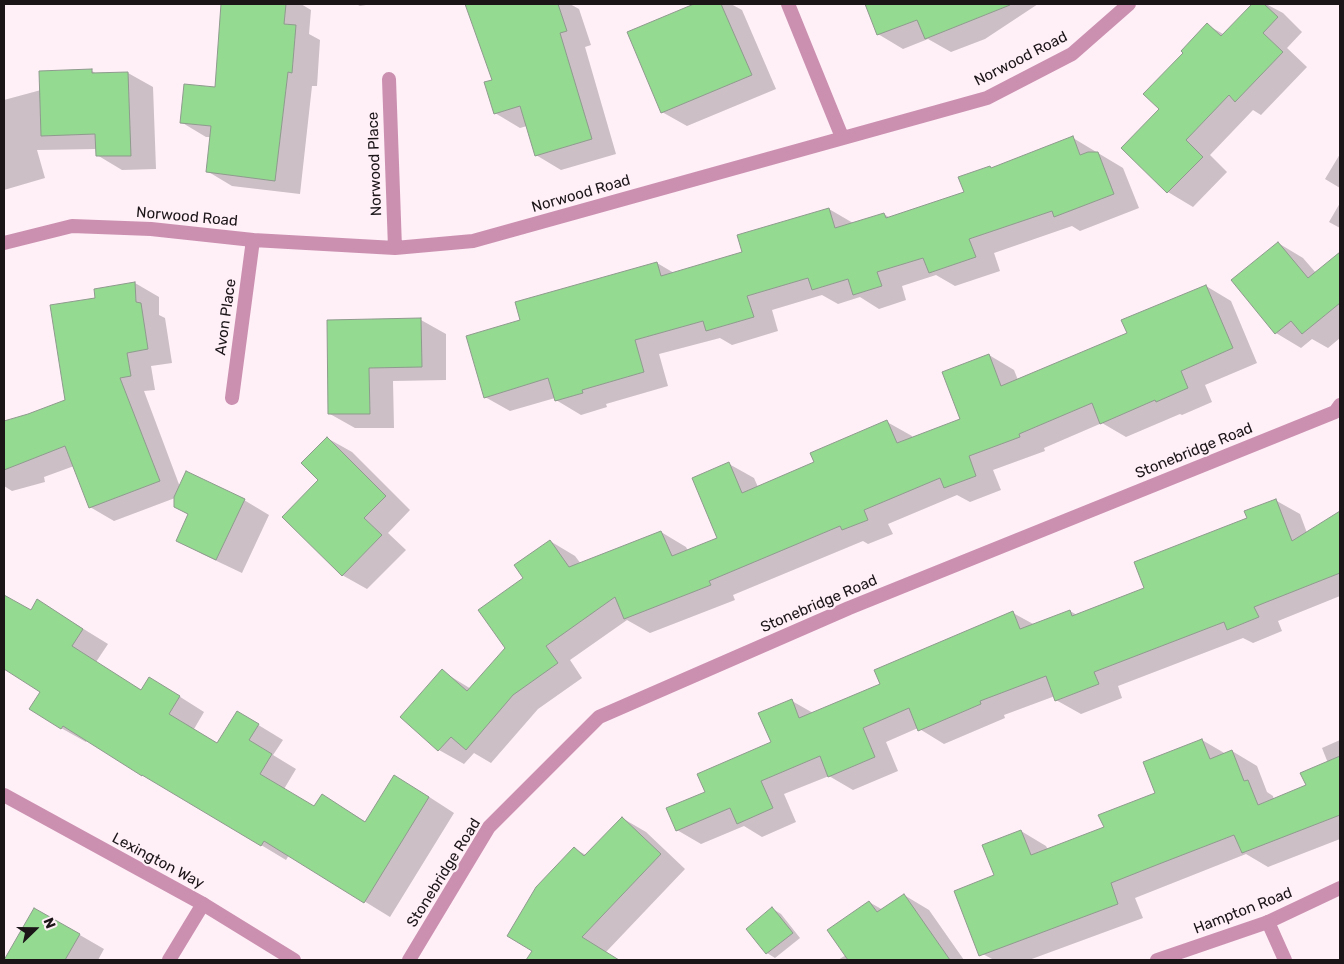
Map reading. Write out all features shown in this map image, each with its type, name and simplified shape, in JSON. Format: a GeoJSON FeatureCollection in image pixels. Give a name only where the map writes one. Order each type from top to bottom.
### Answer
{"type":"FeatureCollection","features":[{"type":"Feature","properties":{"kind":"street"},"geometry":{"type":"LineString","coordinates":[[788,4],[842,137]]}},
{"type":"Feature","properties":{"kind":"street","name":"Norwood Road"},"geometry":{"type":"LineString","coordinates":[[4,243],[72,226],[151,229],[253,240],[395,248],[473,241],[986,98],[1072,54],[1130,4]]}},
{"type":"Feature","properties":{"kind":"street","name":"Norwood Place"},"geometry":{"type":"LineString","coordinates":[[389,79],[395,248]]}},
{"type":"Feature","properties":{"kind":"street","name":"Avon Place"},"geometry":{"type":"LineString","coordinates":[[232,398],[253,240]]}},
{"type":"Feature","properties":{"kind":"street","name":"Stonebridge Road"},"geometry":{"type":"LineString","coordinates":[[409,960],[489,827],[599,717],[849,608],[1335,412],[1340,405]]}},
{"type":"Feature","properties":{"kind":"street","name":"Lexington Way"},"geometry":{"type":"LineString","coordinates":[[4,794],[203,904],[294,960]]}},
{"type":"Feature","properties":{"kind":"street","name":"Hampton Road"},"geometry":{"type":"LineString","coordinates":[[1157,960],[1268,922],[1340,888]]}},
{"type":"Feature","properties":{"kind":"street"},"geometry":{"type":"LineString","coordinates":[[170,960],[203,904]]}},
{"type":"Feature","properties":{"kind":"street"},"geometry":{"type":"LineString","coordinates":[[1268,922],[1285,960]]}},
{"type":"Feature","properties":{"kind":"building"},"geometry":{"type":"Polygon","coordinates":[[[221,4],[286,4],[284,24],[296,25],[292,73],[288,72],[275,181],[206,172],[211,126],[180,123],[184,84],[215,87],[221,4]]]}},
{"type":"Feature","properties":{"kind":"building"},"geometry":{"type":"Polygon","coordinates":[[[465,4],[558,4],[567,31],[560,33],[592,139],[535,156],[520,106],[494,114],[484,82],[492,80],[465,4]]]}},
{"type":"Feature","properties":{"kind":"building"},"geometry":{"type":"Polygon","coordinates":[[[694,4],[721,4],[752,75],[661,113],[627,32],[694,4]]]}},
{"type":"Feature","properties":{"kind":"building"},"geometry":{"type":"Polygon","coordinates":[[[865,4],[1010,5],[925,39],[917,20],[877,35],[865,4]]]}},
{"type":"Feature","properties":{"kind":"building"},"geometry":{"type":"Polygon","coordinates":[[[1252,4],[1264,4],[1278,17],[1263,33],[1283,52],[1235,102],[1229,95],[1186,140],[1203,157],[1167,193],[1121,148],[1159,109],[1143,94],[1183,53],[1181,51],[1207,23],[1221,36],[1252,4]]]}},
{"type":"Feature","properties":{"kind":"building"},"geometry":{"type":"Polygon","coordinates":[[[92,69],[92,73],[128,72],[131,156],[96,156],[95,134],[41,136],[39,71],[92,69]]]}},
{"type":"Feature","properties":{"kind":"building"},"geometry":{"type":"Polygon","coordinates":[[[1073,136],[1080,155],[1088,152],[1098,152],[1114,194],[1054,217],[1052,211],[969,239],[976,257],[929,273],[923,258],[877,272],[882,286],[853,295],[848,279],[812,290],[808,278],[747,296],[754,317],[706,331],[703,321],[635,340],[644,372],[582,390],[583,393],[555,401],[548,378],[484,398],[466,336],[520,320],[515,302],[657,262],[661,276],[742,252],[737,235],[829,208],[835,228],[884,213],[886,218],[964,192],[958,177],[990,166],[991,168],[1073,136]]]}},
{"type":"Feature","properties":{"kind":"building"},"geometry":{"type":"Polygon","coordinates":[[[1278,242],[1308,278],[1340,252],[1340,303],[1302,334],[1291,321],[1275,334],[1231,280],[1278,242]]]}},
{"type":"Feature","properties":{"kind":"building"},"geometry":{"type":"Polygon","coordinates":[[[135,282],[136,302],[141,303],[148,349],[127,353],[131,376],[120,378],[160,481],[89,508],[65,446],[4,470],[4,421],[65,400],[50,305],[95,298],[94,289],[135,282]]]}},
{"type":"Feature","properties":{"kind":"building"},"geometry":{"type":"Polygon","coordinates":[[[1206,285],[1233,348],[1181,371],[1188,388],[1100,424],[1092,403],[1019,434],[1020,437],[969,456],[976,476],[944,488],[940,478],[864,510],[868,520],[842,530],[840,526],[709,581],[711,585],[624,619],[615,597],[546,646],[558,663],[513,695],[466,750],[451,737],[438,751],[400,717],[442,669],[467,691],[505,648],[478,610],[523,578],[514,565],[550,540],[569,567],[661,531],[672,556],[717,538],[692,478],[729,462],[742,493],[814,462],[810,453],[887,420],[897,443],[960,419],[942,372],[989,354],[1001,386],[1127,333],[1121,320],[1206,285]]]}},
{"type":"Feature","properties":{"kind":"building"},"geometry":{"type":"Polygon","coordinates":[[[421,318],[422,367],[369,368],[370,414],[328,414],[327,320],[421,318]]]}},
{"type":"Feature","properties":{"kind":"building"},"geometry":{"type":"Polygon","coordinates":[[[327,437],[386,496],[364,518],[382,535],[342,576],[282,517],[318,480],[301,463],[327,437]]]}},
{"type":"Feature","properties":{"kind":"building"},"geometry":{"type":"Polygon","coordinates":[[[186,471],[245,499],[216,560],[176,541],[188,514],[174,507],[174,497],[186,471]]]}},
{"type":"Feature","properties":{"kind":"building"},"geometry":{"type":"Polygon","coordinates":[[[1276,499],[1292,541],[1340,511],[1340,573],[1254,607],[1259,617],[1227,630],[1224,622],[1094,672],[1099,684],[1055,701],[1046,676],[980,701],[981,704],[918,731],[909,708],[863,728],[875,757],[828,777],[820,756],[761,781],[773,808],[737,824],[730,808],[676,831],[666,808],[705,792],[697,774],[771,742],[758,713],[792,699],[799,718],[880,684],[874,670],[1013,611],[1020,629],[1070,610],[1072,616],[1144,588],[1134,562],[1247,518],[1244,511],[1276,499]]]}},
{"type":"Feature","properties":{"kind":"building"},"geometry":{"type":"Polygon","coordinates":[[[4,595],[31,610],[37,599],[83,629],[72,646],[141,690],[149,677],[180,696],[169,714],[217,743],[237,711],[259,724],[249,740],[272,754],[260,774],[314,806],[322,794],[365,822],[394,775],[429,797],[364,903],[264,841],[261,846],[142,776],[63,726],[61,729],[29,709],[40,692],[4,669],[4,595]]]}},
{"type":"Feature","properties":{"kind":"building"},"geometry":{"type":"Polygon","coordinates":[[[1202,739],[1210,759],[1232,750],[1244,781],[1248,780],[1258,805],[1306,785],[1300,773],[1340,756],[1340,815],[1242,853],[1234,835],[1159,864],[1111,883],[1118,904],[979,956],[954,891],[994,875],[982,845],[1021,830],[1031,855],[1104,827],[1098,815],[1155,793],[1143,762],[1202,739]]]}},
{"type":"Feature","properties":{"kind":"building"},"geometry":{"type":"Polygon","coordinates":[[[622,817],[661,854],[582,937],[619,960],[526,960],[532,951],[507,936],[536,887],[574,847],[584,856],[622,817]]]}},
{"type":"Feature","properties":{"kind":"building"},"geometry":{"type":"Polygon","coordinates":[[[904,894],[950,960],[848,960],[827,930],[869,901],[877,912],[904,894]]]}},
{"type":"Feature","properties":{"kind":"building"},"geometry":{"type":"Polygon","coordinates":[[[772,907],[793,933],[766,954],[746,929],[772,907]]]}},
{"type":"Feature","properties":{"kind":"building"},"geometry":{"type":"Polygon","coordinates":[[[34,908],[80,934],[65,960],[4,960],[34,908]]]}}]}
